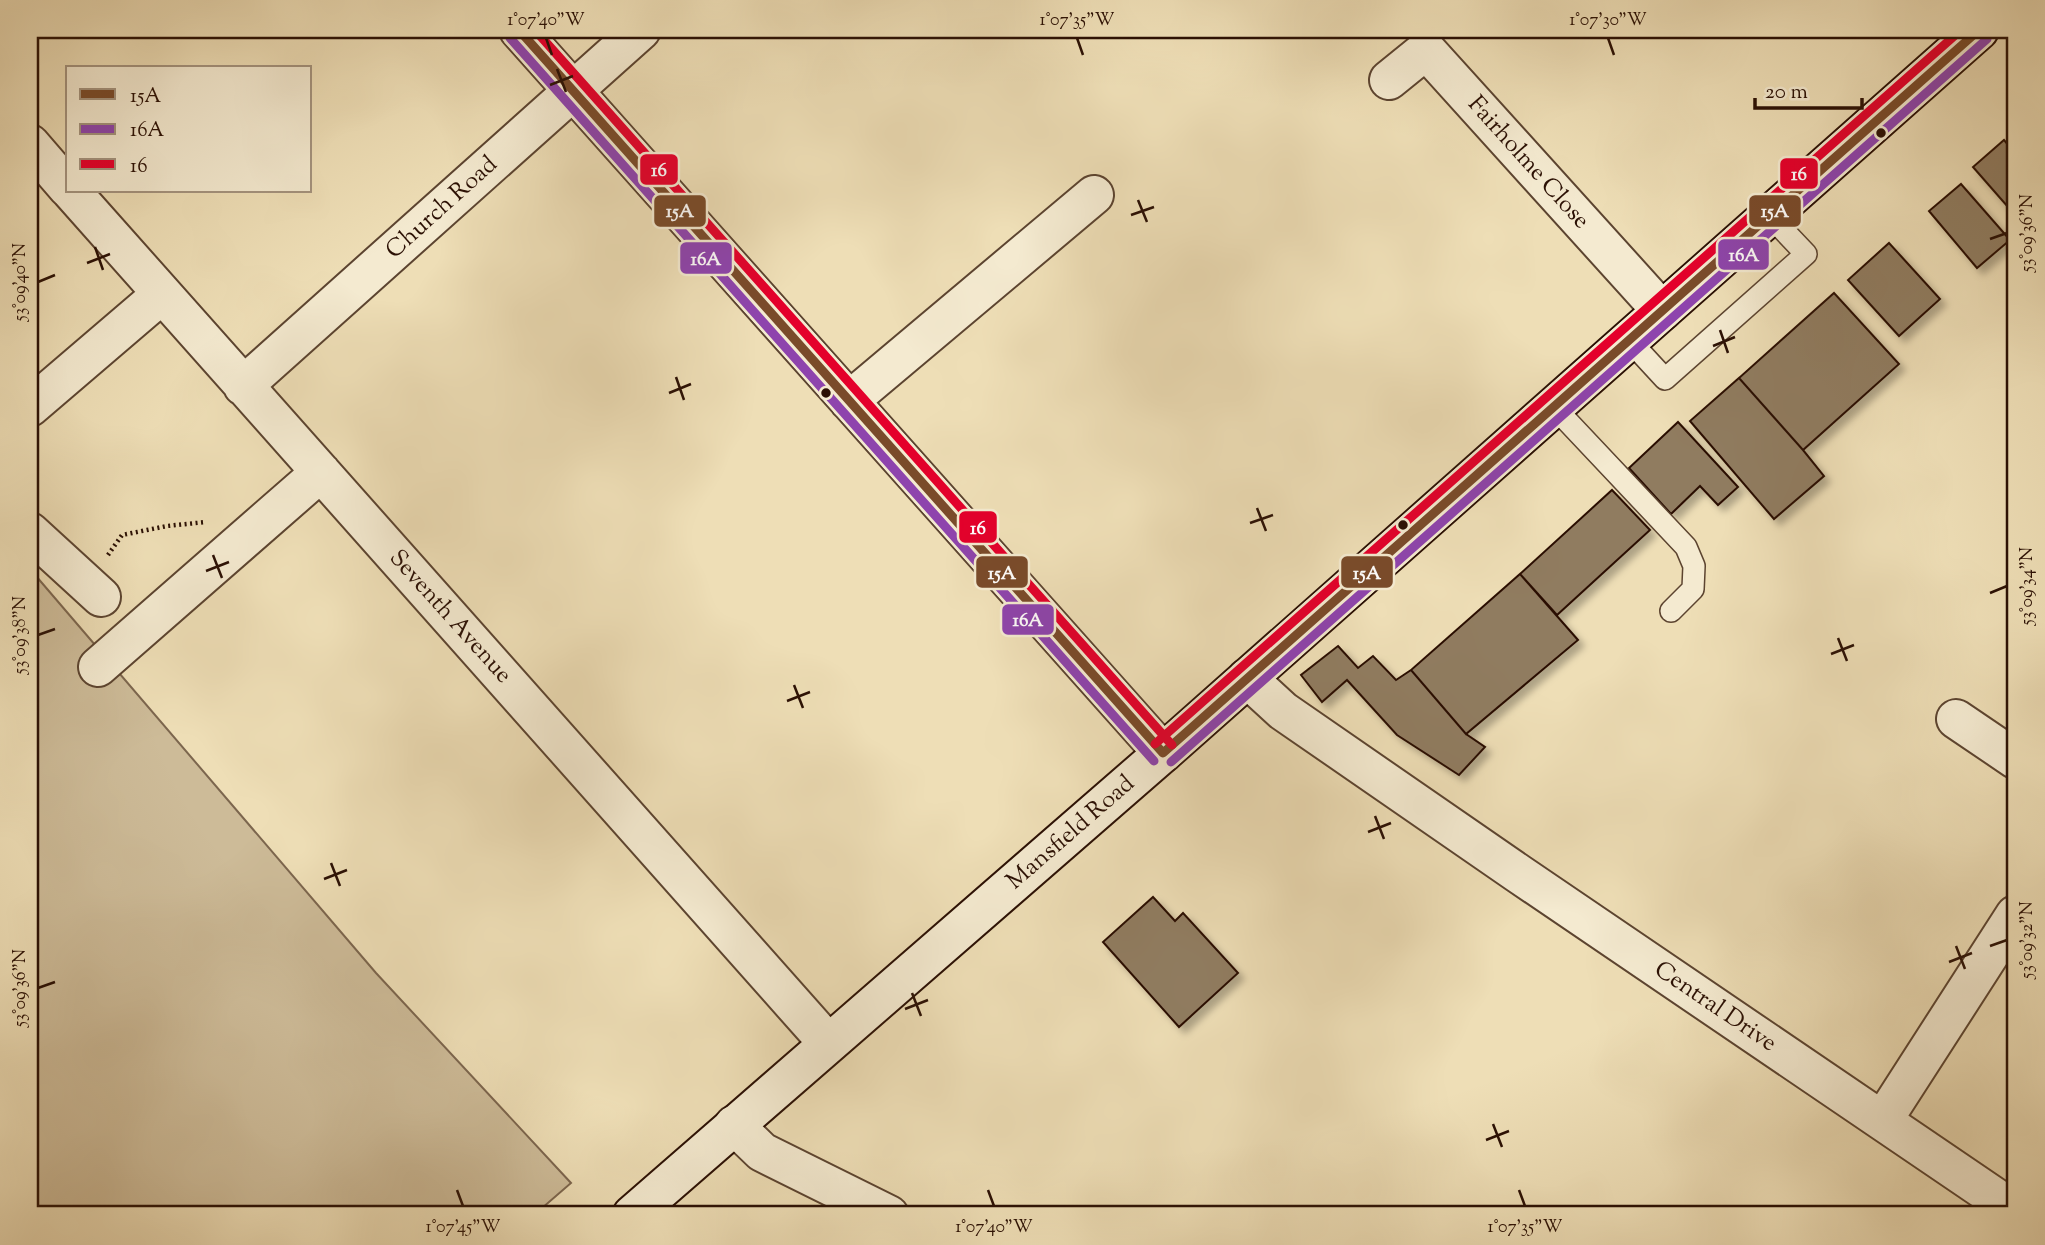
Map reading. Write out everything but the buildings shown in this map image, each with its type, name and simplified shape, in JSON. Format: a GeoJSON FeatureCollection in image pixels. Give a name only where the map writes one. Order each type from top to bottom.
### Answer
{"type":"FeatureCollection","features":[{"type":"Feature","properties":{"kind":"street"},"geometry":{"type":"LineString","coordinates":[[519,30],[1163,753]]}},
{"type":"Feature","properties":{"kind":"street","name":"Church Road"},"geometry":{"type":"LineString","coordinates":[[243,386],[641,30]]}},
{"type":"Feature","properties":{"kind":"street","name":"Mansfield Road"},"geometry":{"type":"LineString","coordinates":[[632,1215],[1163,753],[1979,30]]}},
{"type":"Feature","properties":{"kind":"street","name":"Fairholme Close"},"geometry":{"type":"LineString","coordinates":[[1389,79],[1426,50],[1662,311]]}},
{"type":"Feature","properties":{"kind":"street","name":"Seventh Avenue"},"geometry":{"type":"LineString","coordinates":[[30,144],[66,184]]}},
{"type":"Feature","properties":{"kind":"street","name":"Seventh Avenue"},"geometry":{"type":"LineString","coordinates":[[73,192],[828,1043]]}},
{"type":"Feature","properties":{"kind":"street"},"geometry":{"type":"LineString","coordinates":[[849,401],[1094,195]]}},
{"type":"Feature","properties":{"kind":"street"},"geometry":{"type":"LineString","coordinates":[[30,407],[162,295]]}},
{"type":"Feature","properties":{"kind":"street"},"geometry":{"type":"LineString","coordinates":[[97,667],[321,472]]}},
{"type":"Feature","properties":{"kind":"street"},"geometry":{"type":"LineString","coordinates":[[30,532],[101,597]]}},
{"type":"Feature","properties":{"kind":"street","name":"Central Drive"},"geometry":{"type":"LineString","coordinates":[[1247,678],[1283,711],[2015,1211]]}},
{"type":"Feature","properties":{"kind":"street"},"geometry":{"type":"LineString","coordinates":[[1956,719],[2015,759]]}},
{"type":"Feature","properties":{"kind":"street"},"geometry":{"type":"LineString","coordinates":[[1883,1120],[2015,915]]}},
{"type":"Feature","properties":{"kind":"street"},"geometry":{"type":"LineString","coordinates":[[734,1125],[762,1152],[889,1215]]}},
{"type":"Feature","properties":{"kind":"lane"},"geometry":{"type":"LineString","coordinates":[[1629,340],[1665,379],[1806,254],[1770,216]]}},
{"type":"Feature","properties":{"kind":"lane"},"geometry":{"type":"LineString","coordinates":[[1554,407],[1686,547],[1694,566],[1693,589],[1671,611]]}},
{"type":"Feature","properties":{"kind":"path"},"geometry":{"type":"LineString","coordinates":[[101,597],[102,564],[122,535],[210,521]]}},
{"type":"Feature","properties":{"kind":"shaded area"},"geometry":{"type":"Polygon","coordinates":[[[30,569],[376,973],[571,1183],[534,1215],[30,1215],[30,569]]]}},
{"type":"Feature","properties":{"kind":"transit line","name":"15A"},"geometry":{"type":"LineString","coordinates":[[519,30],[1163,753]]}},
{"type":"Feature","properties":{"kind":"transit line","name":"16"},"geometry":{"type":"LineString","coordinates":[[535,30],[1172,745]]}},
{"type":"Feature","properties":{"kind":"transit line","name":"16"},"geometry":{"type":"LineString","coordinates":[[1155,744],[1961,30]]}},
{"type":"Feature","properties":{"kind":"transit line","name":"15A"},"geometry":{"type":"LineString","coordinates":[[1163,753],[1979,30]]}},
{"type":"Feature","properties":{"kind":"transit line","name":"16A"},"geometry":{"type":"LineString","coordinates":[[510,38],[1154,761]]}},
{"type":"Feature","properties":{"kind":"transit line","name":"16A"},"geometry":{"type":"LineString","coordinates":[[1171,762],[1987,39]]}}]}
